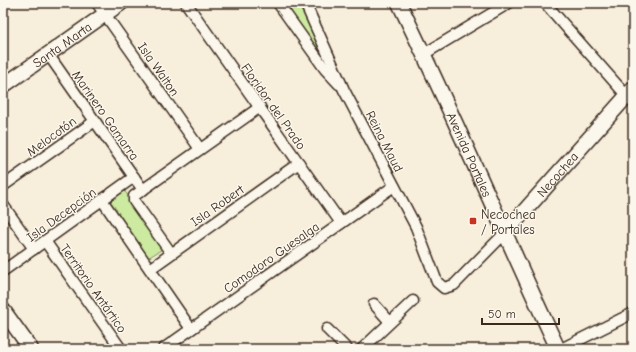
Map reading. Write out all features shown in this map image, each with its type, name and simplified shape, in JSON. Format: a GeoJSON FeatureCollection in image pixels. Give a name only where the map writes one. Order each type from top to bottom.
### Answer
{"type":"FeatureCollection","features":[{"type":"Feature","properties":{"kind":"main road","name":"Santa Marta"},"geometry":{"type":"LineString","coordinates":[[3,86],[48,54],[101,9],[121,3]]}},
{"type":"Feature","properties":{"kind":"main road","name":"Avenida Portales"},"geometry":{"type":"LineString","coordinates":[[399,3],[424,54],[504,234],[559,349]]}},
{"type":"Feature","properties":{"kind":"main road","name":"Necochea"},"geometry":{"type":"LineString","coordinates":[[504,234],[631,96]]}},
{"type":"Feature","properties":{"kind":"main road"},"geometry":{"type":"LineString","coordinates":[[3,310],[31,349]]}},
{"type":"Feature","properties":{"kind":"street","name":"Floridor del Prado"},"geometry":{"type":"LineString","coordinates":[[186,3],[342,223]]}},
{"type":"Feature","properties":{"kind":"street"},"geometry":{"type":"LineString","coordinates":[[278,3],[325,69],[344,90]]}},
{"type":"Feature","properties":{"kind":"street","name":"Reina Maud"},"geometry":{"type":"LineString","coordinates":[[305,3],[344,90],[416,227],[437,282],[444,288]]}},
{"type":"Feature","properties":{"kind":"street"},"geometry":{"type":"LineString","coordinates":[[424,54],[508,3]]}},
{"type":"Feature","properties":{"kind":"street"},"geometry":{"type":"LineString","coordinates":[[545,3],[631,96]]}},
{"type":"Feature","properties":{"kind":"street","name":"Isla Walton"},"geometry":{"type":"LineString","coordinates":[[101,9],[200,149]]}},
{"type":"Feature","properties":{"kind":"street","name":"Marinero Gamarra"},"geometry":{"type":"LineString","coordinates":[[48,54],[143,190]]}},
{"type":"Feature","properties":{"kind":"street"},"geometry":{"type":"LineString","coordinates":[[172,253],[133,198],[260,107]]}},
{"type":"Feature","properties":{"kind":"street","name":"Melocotón"},"geometry":{"type":"LineString","coordinates":[[3,186],[94,121]]}},
{"type":"Feature","properties":{"kind":"street","name":"Isla Robert"},"geometry":{"type":"LineString","coordinates":[[150,269],[299,163]]}},
{"type":"Feature","properties":{"kind":"street","name":"Isla Decepción"},"geometry":{"type":"LineString","coordinates":[[3,271],[134,177]]}},
{"type":"Feature","properties":{"kind":"street","name":"Comodoro Guesalga"},"geometry":{"type":"LineString","coordinates":[[163,349],[394,186]]}},
{"type":"Feature","properties":{"kind":"street"},"geometry":{"type":"LineString","coordinates":[[102,200],[191,329]]}},
{"type":"Feature","properties":{"kind":"street"},"geometry":{"type":"LineString","coordinates":[[3,205],[34,249]]}},
{"type":"Feature","properties":{"kind":"street","name":"Necochea"},"geometry":{"type":"LineString","coordinates":[[444,288],[449,288],[459,281],[504,234]]}},
{"type":"Feature","properties":{"kind":"street","name":"Territorio Antártico"},"geometry":{"type":"LineString","coordinates":[[45,241],[121,349]]}},
{"type":"Feature","properties":{"kind":"street"},"geometry":{"type":"LineString","coordinates":[[362,349],[413,301]]}},
{"type":"Feature","properties":{"kind":"street"},"geometry":{"type":"LineString","coordinates":[[374,304],[390,322]]}},
{"type":"Feature","properties":{"kind":"street"},"geometry":{"type":"LineString","coordinates":[[559,349],[633,313]]}},
{"type":"Feature","properties":{"kind":"street"},"geometry":{"type":"LineString","coordinates":[[327,329],[347,349]]}},
{"type":"Feature","properties":{"kind":"green space"},"geometry":{"type":"Polygon","coordinates":[[[283,3],[298,3],[330,65],[326,65],[283,3]]]}},
{"type":"Feature","properties":{"kind":"green space"},"geometry":{"type":"Polygon","coordinates":[[[124,190],[164,248],[148,258],[108,201],[124,190]]]}},
{"type":"Feature","properties":{"kind":"place","name":"Necochea / Portales"},"geometry":{"type":"Point","coordinates":[473,221]}}]}
